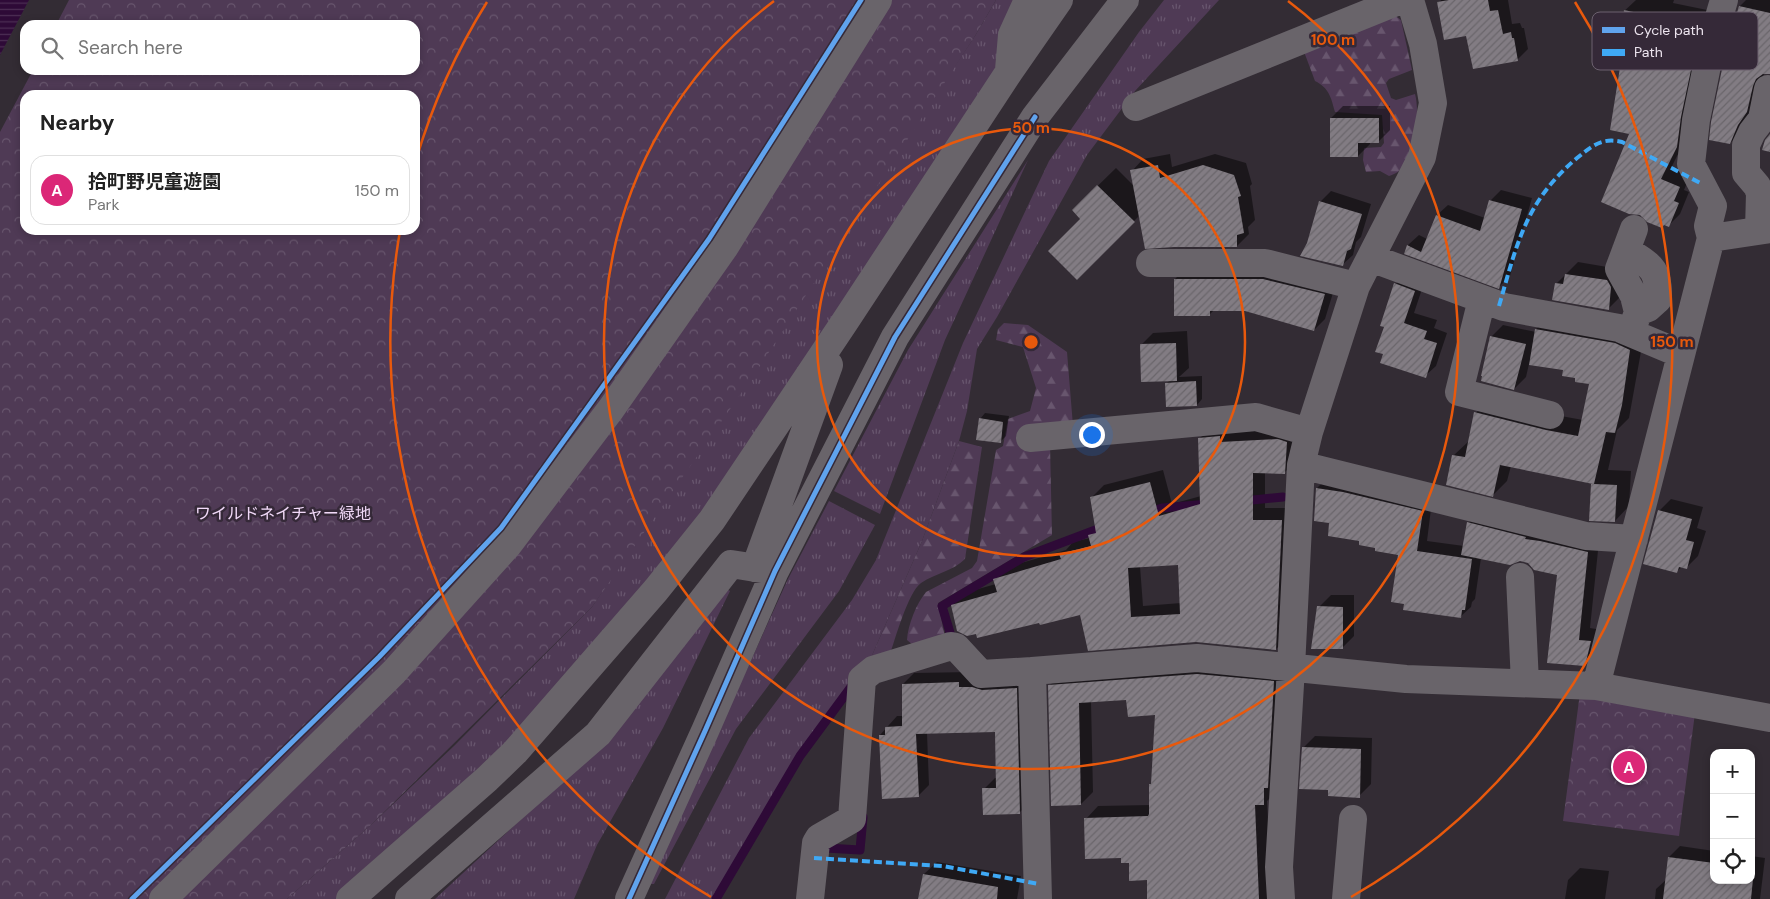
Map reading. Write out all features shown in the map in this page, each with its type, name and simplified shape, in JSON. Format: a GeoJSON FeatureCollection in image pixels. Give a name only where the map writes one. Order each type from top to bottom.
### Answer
{"type":"FeatureCollection","features":[{"type":"Feature","properties":{"kind":"street"},"geometry":{"type":"LineString","coordinates":[[163,899],[394,672],[508,545],[611,409],[724,248],[878,0]]}},
{"type":"Feature","properties":{"kind":"street"},"geometry":{"type":"LineString","coordinates":[[1009,72],[1012,35],[1028,0]]}},
{"type":"Feature","properties":{"kind":"street"},"geometry":{"type":"LineString","coordinates":[[350,899],[487,779],[515,752],[656,590],[712,520],[1009,72],[1059,0]]}},
{"type":"Feature","properties":{"kind":"street"},"geometry":{"type":"LineString","coordinates":[[765,570],[895,337],[1035,117],[1125,0]]}},
{"type":"Feature","properties":{"kind":"street"},"geometry":{"type":"LineString","coordinates":[[1136,107],[1401,0]]}},
{"type":"Feature","properties":{"kind":"street"},"geometry":{"type":"LineString","coordinates":[[1280,899],[1279,867],[1302,465],[1309,432],[1356,286],[1422,157],[1432,103],[1423,44],[1410,0]]}},
{"type":"Feature","properties":{"kind":"street"},"geometry":{"type":"LineString","coordinates":[[1720,12],[1724,0]]}},
{"type":"Feature","properties":{"kind":"street"},"geometry":{"type":"LineString","coordinates":[[1596,686],[1711,238],[1708,226],[1713,206],[1691,164],[1696,120],[1706,70]]}},
{"type":"Feature","properties":{"kind":"street"},"geometry":{"type":"LineString","coordinates":[[1711,238],[1764,229],[1760,193],[1746,172],[1746,145],[1752,132],[1762,119],[1768,89]]}},
{"type":"Feature","properties":{"kind":"street"},"geometry":{"type":"LineString","coordinates":[[1371,258],[1504,307],[1619,328],[1634,322],[1658,299],[1659,281],[1630,240]]}},
{"type":"Feature","properties":{"kind":"street"},"geometry":{"type":"LineString","coordinates":[[1150,263],[1265,263],[1356,286]]}},
{"type":"Feature","properties":{"kind":"street"},"geometry":{"type":"LineString","coordinates":[[1482,299],[1459,392],[1550,415]]}},
{"type":"Feature","properties":{"kind":"street"},"geometry":{"type":"LineString","coordinates":[[1634,322],[1681,354]]}},
{"type":"Feature","properties":{"kind":"street"},"geometry":{"type":"LineString","coordinates":[[629,899],[706,731],[765,570],[844,323]]}},
{"type":"Feature","properties":{"kind":"street"},"geometry":{"type":"LineString","coordinates":[[1030,438],[1256,417],[1309,432]]}},
{"type":"Feature","properties":{"kind":"street"},"geometry":{"type":"LineString","coordinates":[[1302,465],[1586,536],[1634,539]]}},
{"type":"Feature","properties":{"kind":"street"},"geometry":{"type":"LineString","coordinates":[[409,899],[598,734],[731,564],[765,570]]}},
{"type":"Feature","properties":{"kind":"street"},"geometry":{"type":"LineString","coordinates":[[1520,577],[1525,683]]}},
{"type":"Feature","properties":{"kind":"street"},"geometry":{"type":"LineString","coordinates":[[810,899],[816,843],[819,838],[852,818],[862,679],[873,670],[951,646],[956,647],[981,674],[1197,658],[1406,679],[1596,686],[1770,718]]}},
{"type":"Feature","properties":{"kind":"street"},"geometry":{"type":"LineString","coordinates":[[1032,670],[1038,899]]}},
{"type":"Feature","properties":{"kind":"street"},"geometry":{"type":"LineString","coordinates":[[1346,899],[1353,820]]}},
{"type":"Feature","properties":{"kind":"green space","name":"ワイルドネイチャー緑地"},"geometry":{"type":"Polygon","coordinates":[[[69,0],[996,0],[975,36],[758,369],[592,607],[372,824],[287,899],[0,899],[0,132],[20,94],[20,235],[420,235],[420,90],[22,90],[30,75],[420,75],[420,20],[59,20],[69,0]]]}},
{"type":"Feature","properties":{"kind":"green space"},"geometry":{"type":"Polygon","coordinates":[[[996,0],[1016,0],[994,87],[706,515],[507,750],[339,899],[287,899],[372,824],[455,745],[592,607],[975,36],[996,0]]]}},
{"type":"Feature","properties":{"kind":"green space"},"geometry":{"type":"Polygon","coordinates":[[[1164,0],[1219,0],[1135,91],[1087,155],[997,317],[977,349],[967,411],[959,441],[922,541],[870,660],[797,754],[712,899],[665,899],[749,738],[852,600],[876,560],[963,343],[1049,161],[1139,32],[1164,0]]]}},
{"type":"Feature","properties":{"kind":"green space"},"geometry":{"type":"Polygon","coordinates":[[[1390,12],[1401,20],[1412,70],[1389,79],[1386,83],[1391,98],[1396,100],[1415,94],[1417,120],[1409,159],[1402,169],[1389,176],[1380,171],[1366,172],[1363,160],[1364,148],[1381,147],[1384,143],[1382,115],[1335,112],[1329,94],[1315,81],[1303,49],[1390,12]]]}},
{"type":"Feature","properties":{"kind":"green space"},"geometry":{"type":"Polygon","coordinates":[[[1028,160],[945,340],[880,514],[834,491],[908,350],[1028,160]]]}},
{"type":"Feature","properties":{"kind":"green space"},"geometry":{"type":"Polygon","coordinates":[[[1004,323],[1028,325],[1067,352],[1073,426],[1050,444],[1052,535],[938,603],[945,637],[913,645],[907,640],[909,628],[922,597],[926,592],[972,568],[977,561],[996,450],[1003,446],[1008,419],[1030,411],[1036,388],[1023,347],[996,340],[998,329],[1004,323]]]}},
{"type":"Feature","properties":{"kind":"green space"},"geometry":{"type":"Polygon","coordinates":[[[959,441],[982,447],[965,559],[921,583],[916,588],[898,628],[889,657],[870,660],[922,541],[959,441]]]}},
{"type":"Feature","properties":{"kind":"green space"},"geometry":{"type":"Polygon","coordinates":[[[829,501],[875,525],[839,591],[736,729],[654,884],[649,884],[788,579],[829,501]]]}},
{"type":"Feature","properties":{"kind":"green space"},"geometry":{"type":"Polygon","coordinates":[[[724,587],[730,591],[663,728],[597,845],[574,899],[435,899],[602,744],[724,587]]]}},
{"type":"Feature","properties":{"kind":"green space"},"geometry":{"type":"Polygon","coordinates":[[[1580,693],[1695,713],[1679,836],[1563,821],[1580,693]]]}},
{"type":"Feature","properties":{"kind":"shaded area"},"geometry":{"type":"Polygon","coordinates":[[[0,0],[29,0],[0,55],[0,0]]]}},
{"type":"Feature","properties":{"kind":"building"},"geometry":{"type":"Polygon","coordinates":[[[1449,0],[1488,0],[1490,11],[1498,10],[1503,34],[1511,32],[1512,38],[1514,38],[1518,61],[1473,69],[1466,36],[1444,40],[1437,2],[1449,0]]]}},
{"type":"Feature","properties":{"kind":"building"},"geometry":{"type":"Polygon","coordinates":[[[1739,6],[1770,13],[1770,74],[1763,74],[1756,79],[1747,112],[1738,125],[1730,144],[1709,140],[1722,70],[1758,70],[1758,12],[1737,12],[1739,6]]]}},
{"type":"Feature","properties":{"kind":"building"},"geometry":{"type":"Polygon","coordinates":[[[1620,70],[1691,70],[1677,147],[1661,179],[1680,187],[1674,201],[1679,203],[1669,227],[1664,225],[1662,228],[1647,222],[1640,215],[1629,214],[1601,202],[1629,134],[1610,130],[1620,70]]]}},
{"type":"Feature","properties":{"kind":"building"},"geometry":{"type":"Polygon","coordinates":[[[1330,118],[1379,118],[1379,143],[1358,143],[1358,157],[1330,157],[1330,118]]]}},
{"type":"Feature","properties":{"kind":"building"},"geometry":{"type":"Polygon","coordinates":[[[1770,134],[1770,152],[1762,150],[1765,140],[1770,134]]]}},
{"type":"Feature","properties":{"kind":"building"},"geometry":{"type":"Polygon","coordinates":[[[1158,165],[1160,178],[1203,165],[1234,175],[1241,196],[1238,197],[1244,233],[1237,235],[1237,247],[1145,249],[1130,170],[1158,165]]]}},
{"type":"Feature","properties":{"kind":"building"},"geometry":{"type":"Polygon","coordinates":[[[1097,185],[1135,222],[1077,280],[1048,251],[1080,219],[1072,210],[1097,185]]]}},
{"type":"Feature","properties":{"kind":"building"},"geometry":{"type":"Polygon","coordinates":[[[1489,200],[1522,209],[1499,289],[1404,254],[1407,245],[1421,252],[1436,215],[1480,231],[1489,200]]]}},
{"type":"Feature","properties":{"kind":"building"},"geometry":{"type":"Polygon","coordinates":[[[1319,201],[1362,214],[1351,249],[1347,251],[1343,266],[1300,256],[1307,243],[1319,201]]]}},
{"type":"Feature","properties":{"kind":"building"},"geometry":{"type":"Polygon","coordinates":[[[1565,274],[1607,280],[1611,287],[1609,310],[1552,300],[1555,283],[1563,284],[1565,274]]]}},
{"type":"Feature","properties":{"kind":"building"},"geometry":{"type":"Polygon","coordinates":[[[1174,279],[1263,279],[1325,294],[1314,331],[1245,311],[1210,311],[1210,316],[1174,316],[1174,279]]]}},
{"type":"Feature","properties":{"kind":"building"},"geometry":{"type":"Polygon","coordinates":[[[1394,283],[1415,291],[1404,323],[1427,331],[1424,339],[1437,343],[1426,378],[1380,363],[1383,354],[1375,352],[1384,327],[1380,326],[1394,283]]]}},
{"type":"Feature","properties":{"kind":"building"},"geometry":{"type":"Polygon","coordinates":[[[1535,329],[1615,343],[1630,350],[1622,405],[1615,433],[1606,432],[1594,484],[1617,485],[1615,522],[1589,521],[1591,484],[1593,484],[1500,465],[1493,497],[1446,485],[1452,455],[1465,457],[1474,412],[1578,436],[1589,384],[1575,382],[1575,378],[1562,376],[1563,370],[1529,365],[1535,329]]]}},
{"type":"Feature","properties":{"kind":"building"},"geometry":{"type":"Polygon","coordinates":[[[1490,336],[1526,344],[1514,390],[1481,381],[1490,336]]]}},
{"type":"Feature","properties":{"kind":"building"},"geometry":{"type":"Polygon","coordinates":[[[1176,343],[1177,381],[1141,382],[1140,344],[1176,343]]]}},
{"type":"Feature","properties":{"kind":"building"},"geometry":{"type":"Polygon","coordinates":[[[1196,381],[1197,406],[1166,407],[1165,383],[1196,381]]]}},
{"type":"Feature","properties":{"kind":"building"},"geometry":{"type":"Polygon","coordinates":[[[979,418],[1003,422],[1001,443],[976,440],[979,418]]]}},
{"type":"Feature","properties":{"kind":"building"},"geometry":{"type":"Polygon","coordinates":[[[1220,436],[1220,442],[1278,439],[1287,442],[1285,474],[1253,473],[1253,520],[1282,520],[1276,650],[1196,642],[1088,651],[1080,615],[977,638],[976,634],[967,636],[957,631],[951,605],[997,592],[993,579],[1061,559],[1059,554],[1091,546],[1088,535],[1096,533],[1090,497],[1150,482],[1159,516],[1200,504],[1198,438],[1220,436]],[[1178,565],[1128,568],[1131,617],[1180,614],[1178,565]]]}},
{"type":"Feature","properties":{"kind":"building"},"geometry":{"type":"Polygon","coordinates":[[[1316,488],[1343,492],[1423,511],[1417,551],[1472,559],[1465,610],[1462,610],[1461,618],[1403,610],[1404,604],[1391,602],[1398,555],[1375,551],[1375,548],[1359,545],[1359,541],[1328,536],[1329,523],[1314,521],[1316,488]]]}},
{"type":"Feature","properties":{"kind":"building"},"geometry":{"type":"Polygon","coordinates":[[[1658,510],[1692,519],[1686,540],[1694,542],[1687,569],[1679,567],[1677,573],[1643,564],[1658,510]]]}},
{"type":"Feature","properties":{"kind":"building"},"geometry":{"type":"Polygon","coordinates":[[[1467,522],[1526,537],[1525,539],[1588,552],[1579,640],[1591,641],[1585,666],[1547,663],[1557,575],[1534,570],[1528,563],[1520,561],[1510,565],[1461,555],[1467,522]]]}},
{"type":"Feature","properties":{"kind":"building"},"geometry":{"type":"Polygon","coordinates":[[[1317,606],[1343,607],[1343,649],[1311,649],[1317,606]]]}},
{"type":"Feature","properties":{"kind":"building"},"geometry":{"type":"Polygon","coordinates":[[[1197,674],[1274,681],[1268,788],[1264,788],[1264,805],[1255,805],[1259,899],[1147,899],[1147,880],[1129,881],[1129,863],[1121,863],[1121,858],[1085,859],[1084,818],[1148,816],[1149,814],[1149,784],[1151,784],[1155,715],[1128,717],[1126,700],[1079,703],[1081,805],[1051,806],[1048,685],[1197,674]]]}},
{"type":"Feature","properties":{"kind":"building"},"geometry":{"type":"Polygon","coordinates":[[[959,682],[959,687],[972,687],[982,690],[1017,688],[1020,814],[983,815],[982,788],[996,788],[995,732],[916,734],[919,797],[882,799],[879,735],[885,735],[885,727],[902,726],[902,684],[959,682]]]}},
{"type":"Feature","properties":{"kind":"building"},"geometry":{"type":"Polygon","coordinates":[[[1302,747],[1361,749],[1360,798],[1328,796],[1328,790],[1299,789],[1302,747]]]}},
{"type":"Feature","properties":{"kind":"building"},"geometry":{"type":"Polygon","coordinates":[[[1668,857],[1710,862],[1710,884],[1752,884],[1751,899],[1663,899],[1668,857]]]}},
{"type":"Feature","properties":{"kind":"building"},"geometry":{"type":"Polygon","coordinates":[[[923,874],[998,887],[997,899],[918,899],[923,874]]]}},
{"type":"Feature","properties":{"kind":"waterway"},"geometry":{"type":"LineString","coordinates":[[1243,501],[1283,497]]}},
{"type":"Feature","properties":{"kind":"waterway"},"geometry":{"type":"LineString","coordinates":[[1147,513],[1162,508],[1208,504]]}},
{"type":"Feature","properties":{"kind":"waterway"},"geometry":{"type":"LineString","coordinates":[[951,636],[942,606],[1024,557],[1106,526]]}},
{"type":"Feature","properties":{"kind":"waterway"},"geometry":{"type":"LineString","coordinates":[[716,899],[800,756],[851,687]]}},
{"type":"Feature","properties":{"kind":"waterway"},"geometry":{"type":"LineString","coordinates":[[826,848],[860,850],[863,817]]}},
{"type":"Feature","properties":{"kind":"marked path"},"geometry":{"type":"LineString","coordinates":[[1499,306],[1511,263],[1525,225],[1534,208],[1559,174],[1593,146],[1609,141],[1622,142],[1702,184]]}},
{"type":"Feature","properties":{"kind":"marked path"},"geometry":{"type":"LineString","coordinates":[[814,858],[943,866],[1039,884]]}},
{"type":"Feature","properties":{"kind":"cycle path"},"geometry":{"type":"LineString","coordinates":[[132,899],[379,657],[501,528],[709,239],[861,0]]}},
{"type":"Feature","properties":{"kind":"cycle path"},"geometry":{"type":"LineString","coordinates":[[629,899],[775,571],[895,337],[1035,117]]}},
{"type":"Feature","properties":{"kind":"place","name":"拾町野児童遊園"},"geometry":{"type":"Point","coordinates":[1629,767]}}]}
